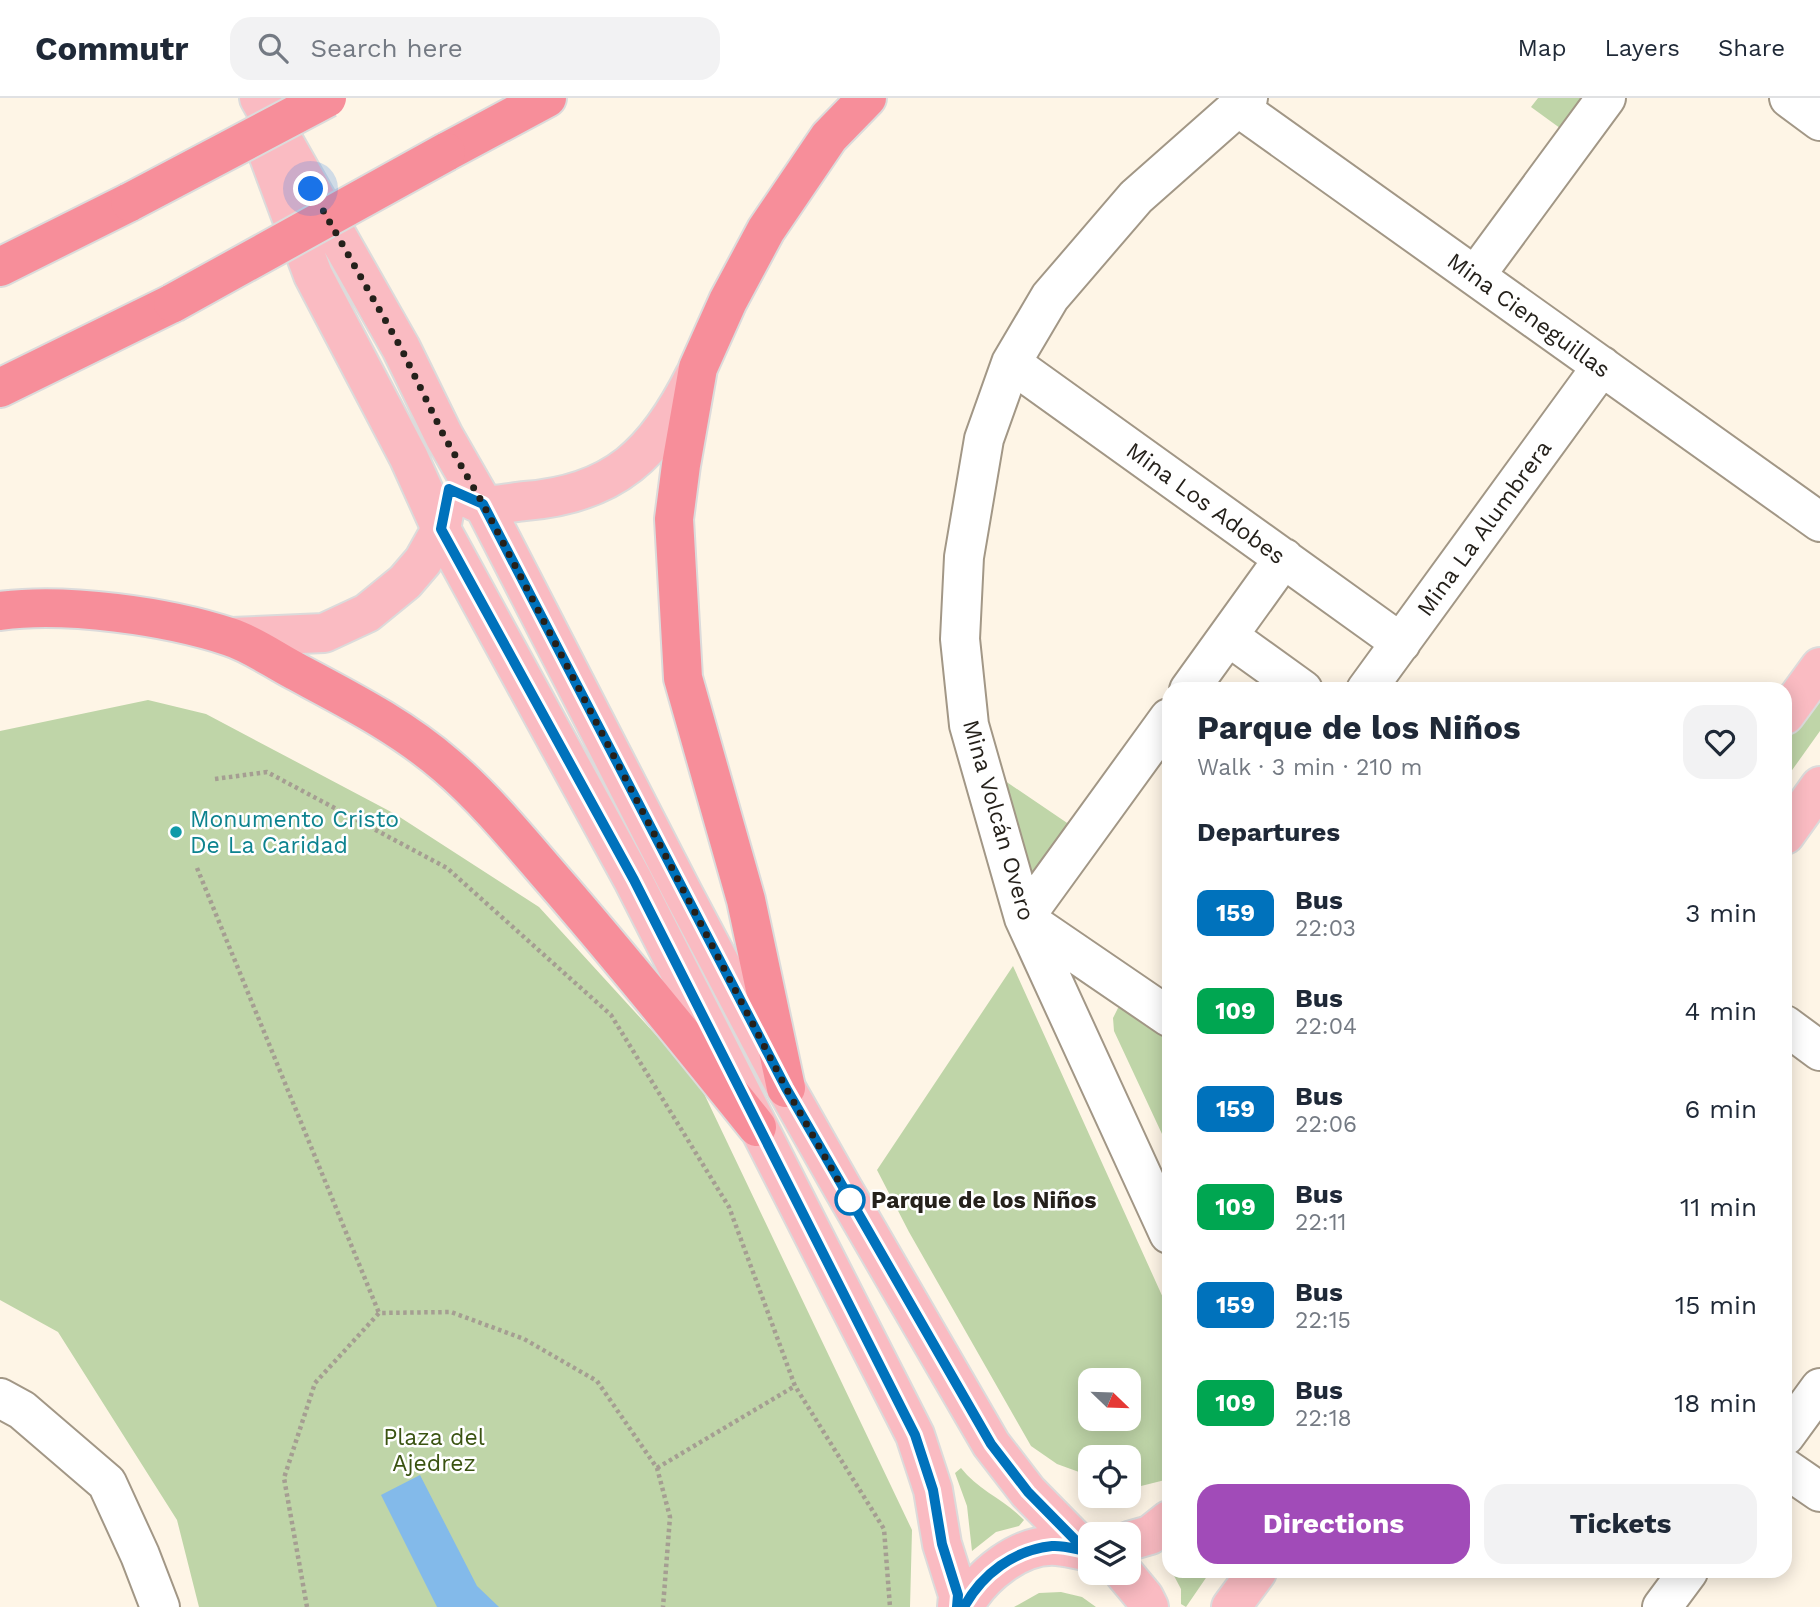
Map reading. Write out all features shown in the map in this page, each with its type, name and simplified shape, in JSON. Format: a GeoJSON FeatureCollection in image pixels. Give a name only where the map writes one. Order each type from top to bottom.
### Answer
{"type":"FeatureCollection","features":[{"type":"Feature","properties":{"kind":"highway"},"geometry":{"type":"LineString","coordinates":[[0,267],[327,98]]}},
{"type":"Feature","properties":{"kind":"highway"},"geometry":{"type":"LineString","coordinates":[[0,388],[173,303],[547,98]]}},
{"type":"Feature","properties":{"kind":"highway"},"geometry":{"type":"LineString","coordinates":[[786,1088],[746,900],[683,678],[674,519],[698,368],[728,301],[766,230],[829,137],[867,98]]}},
{"type":"Feature","properties":{"kind":"highway"},"geometry":{"type":"LineString","coordinates":[[0,611],[68,609],[126,614],[232,637],[404,731],[448,767],[496,814],[640,981],[757,1127]]}},
{"type":"Feature","properties":{"kind":"main road"},"geometry":{"type":"LineString","coordinates":[[247,98],[313,275],[409,458],[441,529],[634,880],[915,1435],[933,1490],[942,1544],[958,1595],[957,1607]]}},
{"type":"Feature","properties":{"kind":"main road"},"geometry":{"type":"LineString","coordinates":[[259,98],[401,348],[444,436],[483,504],[786,1088],[991,1444],[1028,1492],[1078,1542]]}},
{"type":"Feature","properties":{"kind":"main road"},"geometry":{"type":"LineString","coordinates":[[409,458],[449,489],[483,504],[539,500],[580,493],[625,468],[659,437],[698,368]]}},
{"type":"Feature","properties":{"kind":"main road"},"geometry":{"type":"LineString","coordinates":[[232,637],[324,633],[367,613],[405,582],[423,561],[441,529],[449,489],[444,436]]}},
{"type":"Feature","properties":{"kind":"main road"},"geometry":{"type":"LineString","coordinates":[[1792,705],[1820,667]]}},
{"type":"Feature","properties":{"kind":"main road"},"geometry":{"type":"LineString","coordinates":[[1792,825],[1820,786]]}},
{"type":"Feature","properties":{"kind":"main road"},"geometry":{"type":"LineString","coordinates":[[1141,1538],[1150,1535],[1162,1526]]}},
{"type":"Feature","properties":{"kind":"main road"},"geometry":{"type":"LineString","coordinates":[[964,1607],[973,1590],[998,1566],[1029,1551],[1055,1546],[1078,1550]]}},
{"type":"Feature","properties":{"kind":"main road"},"geometry":{"type":"LineString","coordinates":[[1231,1607],[1253,1578]]}},
{"type":"Feature","properties":{"kind":"main road"},"geometry":{"type":"LineString","coordinates":[[1134,1585],[1149,1607]]}},
{"type":"Feature","properties":{"kind":"street"},"geometry":{"type":"LineString","coordinates":[[1475,276],[1606,98]]}},
{"type":"Feature","properties":{"kind":"street","name":"Mina Cieneguillas"},"geometry":{"type":"LineString","coordinates":[[1243,103],[1475,276],[1820,522]]}},
{"type":"Feature","properties":{"kind":"street","name":"Mina Volcán Overo"},"geometry":{"type":"LineString","coordinates":[[1162,1219],[1024,918],[969,725],[960,639],[964,557],[984,439],[1011,363],[1050,297],[1136,197],[1243,103]]}},
{"type":"Feature","properties":{"kind":"street","name":"Mina Los Adobes"},"geometry":{"type":"LineString","coordinates":[[1011,363],[1401,643]]}},
{"type":"Feature","properties":{"kind":"street","name":"Mina La Alumbrera"},"geometry":{"type":"LineString","coordinates":[[1372,682],[1602,366]]}},
{"type":"Feature","properties":{"kind":"street"},"geometry":{"type":"LineString","coordinates":[[1195,682],[1284,558]]}},
{"type":"Feature","properties":{"kind":"street"},"geometry":{"type":"LineString","coordinates":[[1228,636],[1292,682]]}},
{"type":"Feature","properties":{"kind":"street"},"geometry":{"type":"LineString","coordinates":[[1162,728],[1024,918],[1162,1012]]}},
{"type":"Feature","properties":{"kind":"street"},"geometry":{"type":"LineString","coordinates":[[1792,1031],[1820,1051]]}},
{"type":"Feature","properties":{"kind":"street"},"geometry":{"type":"LineString","coordinates":[[1792,1426],[1820,1388]]}},
{"type":"Feature","properties":{"kind":"street"},"geometry":{"type":"LineString","coordinates":[[0,1398],[22,1410],[107,1483],[160,1607]]}},
{"type":"Feature","properties":{"kind":"street"},"geometry":{"type":"LineString","coordinates":[[1792,1473],[1820,1492]]}},
{"type":"Feature","properties":{"kind":"street"},"geometry":{"type":"LineString","coordinates":[[1662,1607],[1684,1578]]}},
{"type":"Feature","properties":{"kind":"path"},"geometry":{"type":"LineString","coordinates":[[215,779],[267,772],[447,868],[611,1015],[729,1208],[795,1386],[884,1529],[890,1607]]}},
{"type":"Feature","properties":{"kind":"path"},"geometry":{"type":"LineString","coordinates":[[197,868],[379,1313]]}},
{"type":"Feature","properties":{"kind":"path"},"geometry":{"type":"LineString","coordinates":[[307,1607],[284,1478],[315,1383],[379,1313],[451,1312],[524,1339],[597,1381],[657,1468],[670,1517],[663,1607]]}},
{"type":"Feature","properties":{"kind":"path"},"geometry":{"type":"LineString","coordinates":[[657,1468],[795,1386]]}},
{"type":"Feature","properties":{"kind":"green space"},"geometry":{"type":"Polygon","coordinates":[[[1538,98],[1587,98],[1564,131],[1531,107],[1538,98]]]}},
{"type":"Feature","properties":{"kind":"green space"},"geometry":{"type":"Polygon","coordinates":[[[1820,690],[1820,731],[1792,770],[1792,728],[1820,690]]]}},
{"type":"Feature","properties":{"kind":"green space","name":"Plaza del Ajedrez"},"geometry":{"type":"Polygon","coordinates":[[[148,700],[206,714],[395,814],[539,907],[698,1081],[912,1530],[910,1607],[199,1607],[177,1520],[58,1332],[0,1300],[0,731],[148,700]]]}},
{"type":"Feature","properties":{"kind":"green space"},"geometry":{"type":"Polygon","coordinates":[[[989,770],[1076,829],[1025,899],[989,770]]]}},
{"type":"Feature","properties":{"kind":"green space"},"geometry":{"type":"Polygon","coordinates":[[[1013,966],[1162,1296],[1162,1481],[1141,1486],[1141,1445],[1078,1445],[1078,1472],[1057,1464],[1031,1446],[909,1232],[877,1170],[1013,966]]]}},
{"type":"Feature","properties":{"kind":"green space"},"geometry":{"type":"Polygon","coordinates":[[[1128,1007],[1162,1029],[1162,1134],[1114,1031],[1113,1018],[1118,1008],[1128,1007]]]}},
{"type":"Feature","properties":{"kind":"green space"},"geometry":{"type":"Polygon","coordinates":[[[961,1468],[975,1483],[1024,1520],[1019,1526],[996,1532],[972,1551],[967,1506],[955,1473],[961,1468]]]}},
{"type":"Feature","properties":{"kind":"green space"},"geometry":{"type":"Polygon","coordinates":[[[1175,1578],[1206,1578],[1186,1607],[1181,1604],[1181,1589],[1175,1578]]]}},
{"type":"Feature","properties":{"kind":"green space"},"geometry":{"type":"Polygon","coordinates":[[[1061,1592],[1082,1597],[1096,1607],[1014,1607],[1039,1593],[1061,1592]]]}},
{"type":"Feature","properties":{"kind":"water"},"geometry":{"type":"Polygon","coordinates":[[[420,1475],[477,1586],[499,1607],[437,1607],[381,1495],[420,1475]]]}},
{"type":"Feature","properties":{"kind":"bus line","name":"159"},"geometry":{"type":"LineString","coordinates":[[957,1607],[958,1595],[942,1544],[933,1490],[915,1435],[634,880],[441,529],[449,489],[483,504],[786,1088],[991,1444],[1028,1492],[1086,1551],[1055,1546],[1029,1551],[998,1566],[973,1590],[964,1607]]}},
{"type":"Feature","properties":{"kind":"place","name":"Monumento Cristo De La Caridad"},"geometry":{"type":"Point","coordinates":[176,832]}},
{"type":"Feature","properties":{"kind":"place","name":"Parque de los Niños"},"geometry":{"type":"Point","coordinates":[850,1200]}},
{"type":"Feature","properties":{"kind":"route"},"geometry":{"type":"LineString","coordinates":[[311,189],[401,348],[444,436],[483,504],[786,1088],[855,1210],[850,1200]]}}]}
